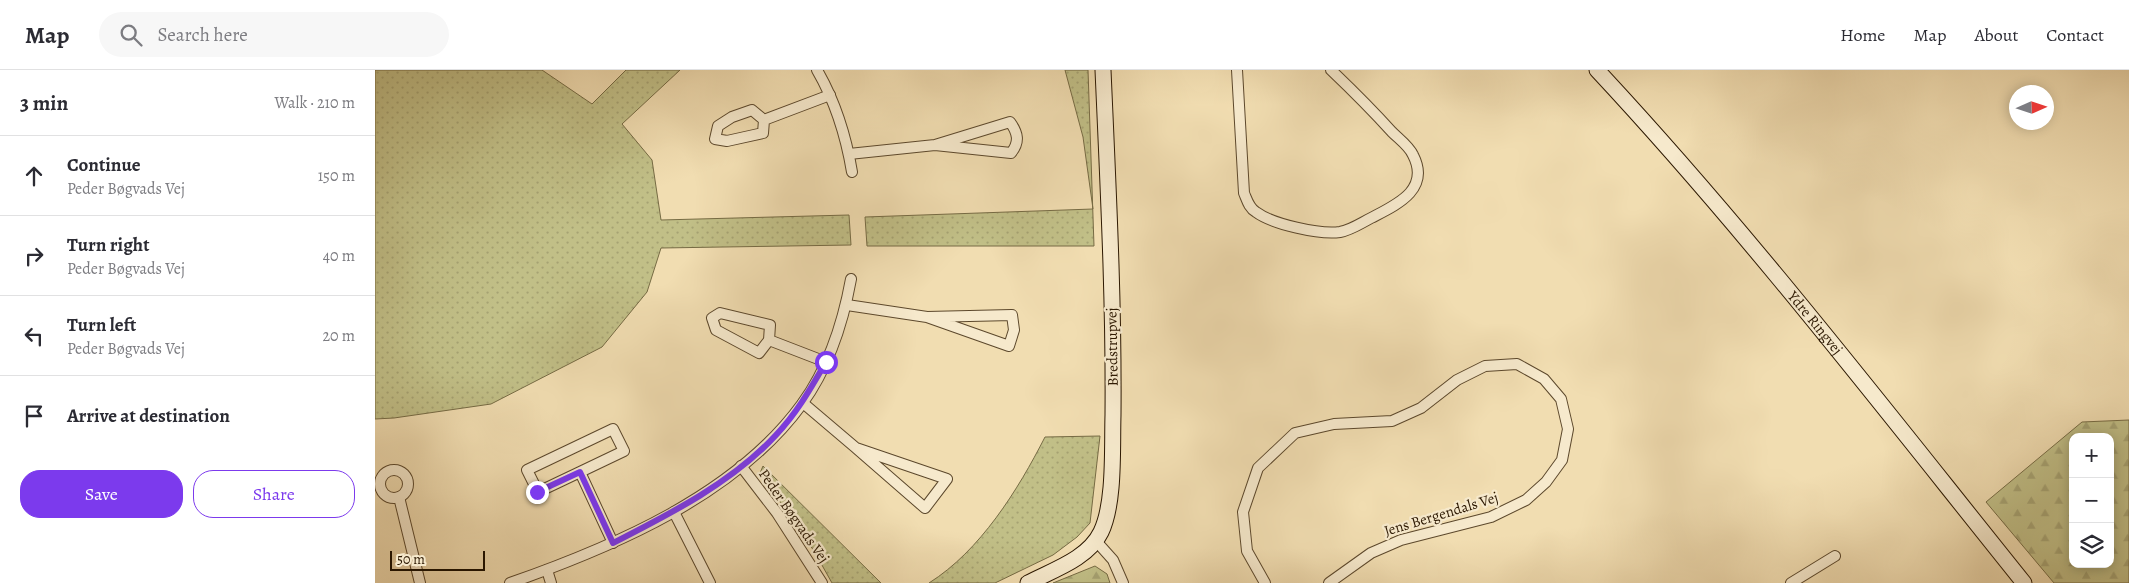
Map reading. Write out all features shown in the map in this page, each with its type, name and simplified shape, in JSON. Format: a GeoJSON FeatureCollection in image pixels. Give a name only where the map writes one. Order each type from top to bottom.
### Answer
{"type":"FeatureCollection","features":[{"type":"Feature","properties":{"kind":"street"},"geometry":{"type":"LineString","coordinates":[[817,70],[830,95],[849,154],[852,172]]}},
{"type":"Feature","properties":{"kind":"street","name":"Bredstrupvej"},"geometry":{"type":"LineString","coordinates":[[1028,583],[1076,558],[1096,541],[1105,524],[1109,510],[1113,347],[1103,70]]}},
{"type":"Feature","properties":{"kind":"street"},"geometry":{"type":"LineString","coordinates":[[1237,70],[1244,194],[1248,204],[1254,212],[1266,218],[1312,231],[1332,233],[1350,229],[1402,202],[1411,193],[1417,174],[1412,154],[1360,97],[1331,70]]}},
{"type":"Feature","properties":{"kind":"street","name":"Ydre Ringvej"},"geometry":{"type":"LineString","coordinates":[[1597,70],[1675,156],[1769,267],[2024,583]]}},
{"type":"Feature","properties":{"kind":"street"},"geometry":{"type":"LineString","coordinates":[[764,120],[830,95]]}},
{"type":"Feature","properties":{"kind":"street"},"geometry":{"type":"LineString","coordinates":[[752,110],[764,120],[763,132],[727,141],[715,138],[718,126],[732,117],[752,110]]}},
{"type":"Feature","properties":{"kind":"street"},"geometry":{"type":"LineString","coordinates":[[849,154],[935,145],[1010,122],[1016,130],[1018,138],[1017,147],[1011,153],[935,145]]}},
{"type":"Feature","properties":{"kind":"street","name":"Peder Bøgvads Vej"},"geometry":{"type":"LineString","coordinates":[[510,583],[613,543],[674,512],[741,466],[776,436],[803,403],[826,362],[839,331],[847,304],[851,278]]}},
{"type":"Feature","properties":{"kind":"street"},"geometry":{"type":"LineString","coordinates":[[847,304],[927,318],[1009,346],[1014,330],[1012,315],[927,318]]}},
{"type":"Feature","properties":{"kind":"street"},"geometry":{"type":"LineString","coordinates":[[720,314],[770,325],[769,340],[759,353],[716,330],[712,318],[720,314]]}},
{"type":"Feature","properties":{"kind":"street"},"geometry":{"type":"LineString","coordinates":[[769,340],[826,362]]}},
{"type":"Feature","properties":{"kind":"street","name":"Jens Bergendals Vej"},"geometry":{"type":"LineString","coordinates":[[1265,583],[1247,551],[1243,512],[1259,468],[1295,433],[1334,424],[1392,421],[1421,408],[1457,380],[1485,366],[1517,364],[1544,379],[1561,399],[1568,429],[1562,460],[1546,482],[1526,500],[1491,517],[1401,540],[1371,553],[1329,583]]}},
{"type":"Feature","properties":{"kind":"street"},"geometry":{"type":"LineString","coordinates":[[803,403],[855,448],[925,508],[947,479],[855,448]]}},
{"type":"Feature","properties":{"kind":"street"},"geometry":{"type":"LineString","coordinates":[[613,429],[624,451],[580,472],[537,492],[527,470],[613,429]]}},
{"type":"Feature","properties":{"kind":"street","name":"Peder Bøgvads Vej"},"geometry":{"type":"LineString","coordinates":[[741,466],[777,513],[822,583]]}},
{"type":"Feature","properties":{"kind":"street"},"geometry":{"type":"LineString","coordinates":[[580,472],[613,543]]}},
{"type":"Feature","properties":{"kind":"street"},"geometry":{"type":"LineString","coordinates":[[399,497],[421,583]]}},
{"type":"Feature","properties":{"kind":"street"},"geometry":{"type":"LineString","coordinates":[[674,512],[710,583]]}},
{"type":"Feature","properties":{"kind":"street"},"geometry":{"type":"LineString","coordinates":[[1096,541],[1113,560],[1123,583]]}},
{"type":"Feature","properties":{"kind":"street"},"geometry":{"type":"LineString","coordinates":[[1791,583],[1835,556]]}},
{"type":"Feature","properties":{"kind":"street"},"geometry":{"type":"LineString","coordinates":[[547,570],[551,583]]}},
{"type":"Feature","properties":{"kind":"green space"},"geometry":{"type":"Polygon","coordinates":[[[375,70],[542,70],[592,104],[626,70],[680,70],[622,124],[652,160],[661,220],[849,215],[851,245],[661,248],[647,292],[602,347],[491,404],[375,419],[375,70]]]}},
{"type":"Feature","properties":{"kind":"green space"},"geometry":{"type":"Polygon","coordinates":[[[1065,70],[1088,70],[1093,207],[1083,137],[1065,70]]]}},
{"type":"Feature","properties":{"kind":"green space"},"geometry":{"type":"Polygon","coordinates":[[[1093,209],[1094,246],[867,246],[865,217],[1093,209]]]}},
{"type":"Feature","properties":{"kind":"green space"},"geometry":{"type":"Polygon","coordinates":[[[2129,420],[2129,583],[2054,583],[1986,502],[2082,422],[2129,420]]]}},
{"type":"Feature","properties":{"kind":"green space"},"geometry":{"type":"Polygon","coordinates":[[[1100,436],[1090,523],[1077,537],[1053,555],[995,583],[929,583],[948,570],[981,537],[1023,478],[1045,437],[1100,436]]]}},
{"type":"Feature","properties":{"kind":"green space"},"geometry":{"type":"Polygon","coordinates":[[[763,466],[881,583],[832,583],[814,551],[760,473],[763,466]]]}},
{"type":"Feature","properties":{"kind":"green space"},"geometry":{"type":"Polygon","coordinates":[[[1095,566],[1107,574],[1110,583],[1053,583],[1095,566]]]}},
{"type":"Feature","properties":{"kind":"route"},"geometry":{"type":"LineString","coordinates":[[537,492],[580,472],[613,543],[674,512],[741,466],[776,436],[803,403],[826,362]]}}]}
